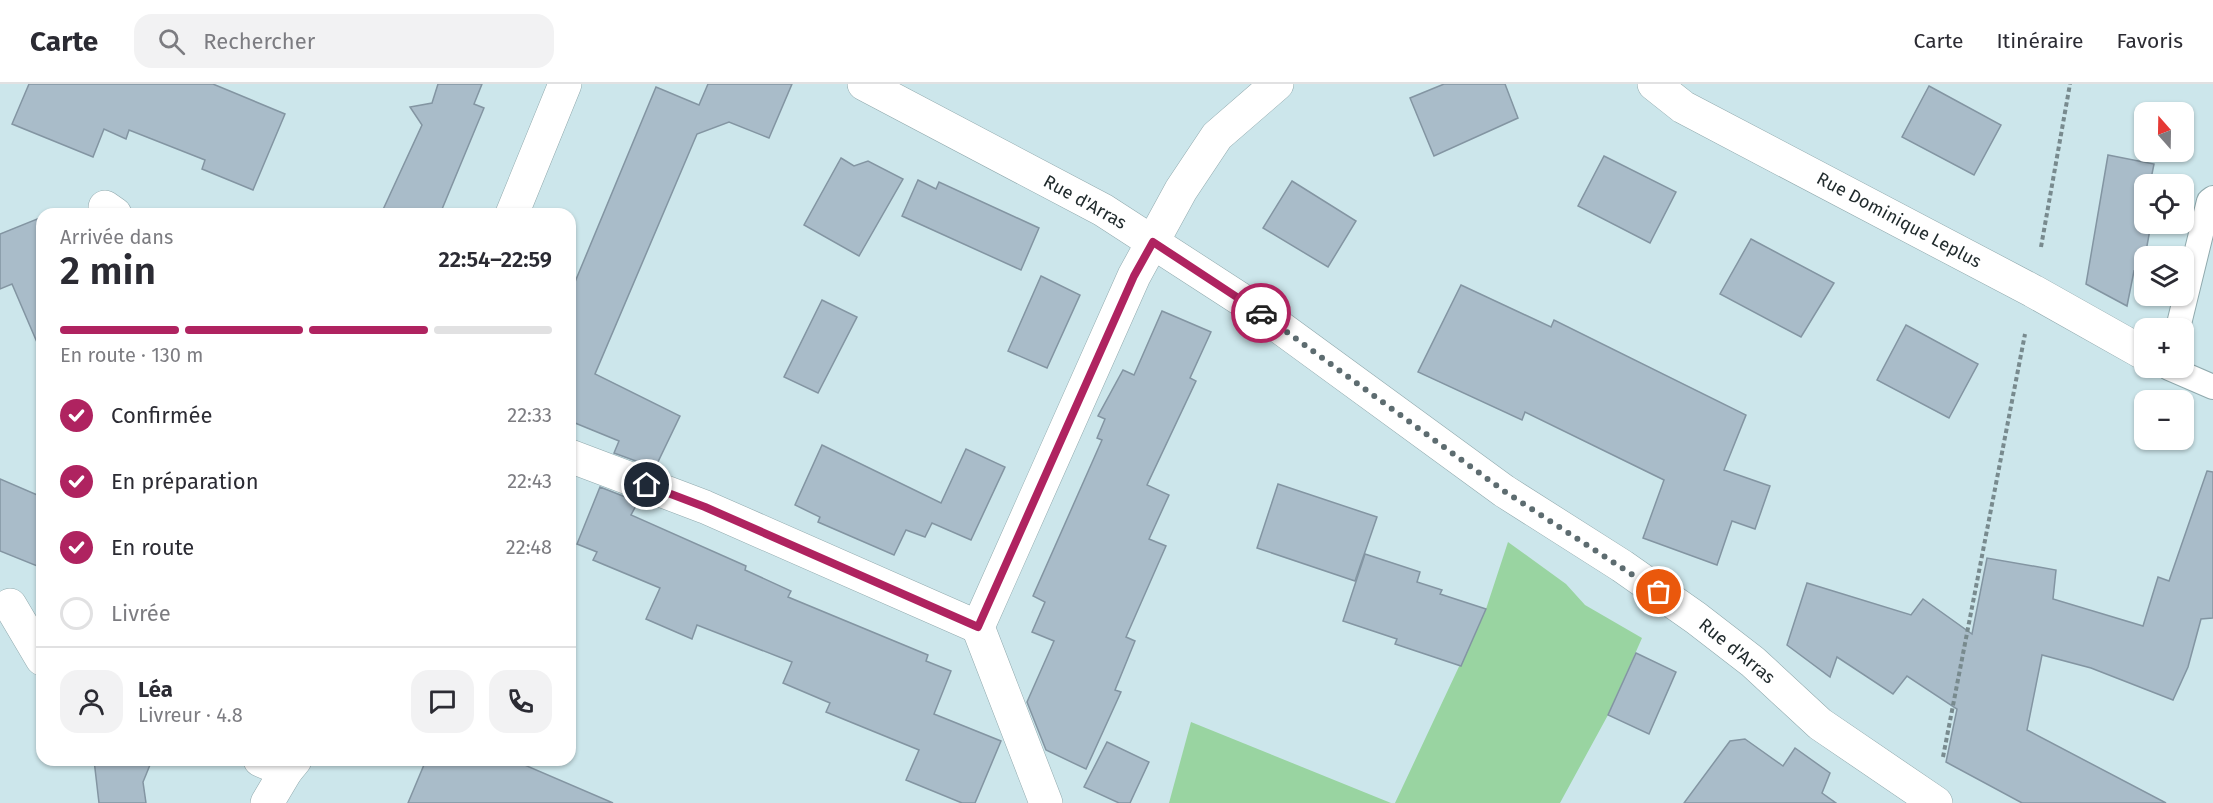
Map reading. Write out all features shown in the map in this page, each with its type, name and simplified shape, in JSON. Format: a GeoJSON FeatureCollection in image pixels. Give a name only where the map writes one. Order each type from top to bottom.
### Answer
{"type":"FeatureCollection","features":[{"type":"Feature","properties":{"kind":"street"},"geometry":{"type":"LineString","coordinates":[[514,208],[565,84]]}},
{"type":"Feature","properties":{"kind":"street","name":"Rue d'Arras"},"geometry":{"type":"LineString","coordinates":[[864,84],[1103,210],[1248,304],[1504,491],[1622,566],[1696,618],[1753,662],[1820,724],[1934,802]]}},
{"type":"Feature","properties":{"kind":"street","name":"Rue Dominique Leplus"},"geometry":{"type":"LineString","coordinates":[[1654,84],[1683,107],[2033,291],[2134,348]]}},
{"type":"Feature","properties":{"kind":"street"},"geometry":{"type":"LineString","coordinates":[[1046,803],[978,627],[1134,276],[1181,190],[1217,136],[1274,85]]}},
{"type":"Feature","properties":{"kind":"street"},"geometry":{"type":"LineString","coordinates":[[576,458],[705,507],[978,627]]}},
{"type":"Feature","properties":{"kind":"street"},"geometry":{"type":"LineString","coordinates":[[10,605],[36,649]]}},
{"type":"Feature","properties":{"kind":"street"},"geometry":{"type":"LineString","coordinates":[[267,803],[280,766]]}},
{"type":"Feature","properties":{"kind":"lane"},"geometry":{"type":"LineString","coordinates":[[2180,318],[2209,201],[2213,198]]}},
{"type":"Feature","properties":{"kind":"lane"},"geometry":{"type":"LineString","coordinates":[[2192,378],[2213,387]]}},
{"type":"Feature","properties":{"kind":"path"},"geometry":{"type":"LineString","coordinates":[[1934,802],[2033,291],[2070,84]]}},
{"type":"Feature","properties":{"kind":"green space"},"geometry":{"type":"Polygon","coordinates":[[[1508,542],[1566,584],[1585,605],[1642,638],[1608,715],[1560,803],[1395,803],[1486,609],[1508,542]]]}},
{"type":"Feature","properties":{"kind":"green space"},"geometry":{"type":"Polygon","coordinates":[[[1191,722],[1391,803],[1169,803],[1191,722]]]}},
{"type":"Feature","properties":{"kind":"building"},"geometry":{"type":"Polygon","coordinates":[[[29,84],[213,84],[285,114],[253,190],[202,169],[205,160],[129,130],[126,139],[104,129],[93,157],[12,124],[29,84]]]}},
{"type":"Feature","properties":{"kind":"building"},"geometry":{"type":"Polygon","coordinates":[[[438,84],[482,84],[474,104],[484,108],[442,208],[384,208],[422,125],[410,107],[432,103],[438,84]]]}},
{"type":"Feature","properties":{"kind":"building"},"geometry":{"type":"Polygon","coordinates":[[[708,84],[792,84],[769,138],[729,122],[697,134],[595,374],[680,416],[655,468],[614,453],[619,441],[576,423],[576,280],[656,87],[699,105],[708,84]]]}},
{"type":"Feature","properties":{"kind":"building"},"geometry":{"type":"Polygon","coordinates":[[[1444,84],[1505,84],[1518,118],[1434,156],[1410,98],[1444,84]]]}},
{"type":"Feature","properties":{"kind":"building"},"geometry":{"type":"Polygon","coordinates":[[[1929,86],[2001,125],[1974,175],[1902,137],[1929,86]]]}},
{"type":"Feature","properties":{"kind":"building"},"geometry":{"type":"Polygon","coordinates":[[[2108,155],[2134,160],[2134,162],[2154,164],[2152,174],[2134,174],[2134,234],[2149,234],[2147,246],[2134,246],[2134,271],[2127,306],[2086,284],[2108,155]]]}},
{"type":"Feature","properties":{"kind":"building"},"geometry":{"type":"Polygon","coordinates":[[[1604,156],[1676,192],[1650,243],[1578,206],[1604,156]]]}},
{"type":"Feature","properties":{"kind":"building"},"geometry":{"type":"Polygon","coordinates":[[[841,158],[854,166],[868,161],[903,179],[859,256],[804,225],[841,158]]]}},
{"type":"Feature","properties":{"kind":"building"},"geometry":{"type":"Polygon","coordinates":[[[918,180],[936,189],[939,182],[1039,228],[1021,270],[902,216],[918,180]]]}},
{"type":"Feature","properties":{"kind":"building"},"geometry":{"type":"Polygon","coordinates":[[[1292,181],[1356,221],[1328,267],[1263,228],[1292,181]]]}},
{"type":"Feature","properties":{"kind":"building"},"geometry":{"type":"Polygon","coordinates":[[[36,219],[36,340],[12,284],[0,289],[0,234],[36,219]]]}},
{"type":"Feature","properties":{"kind":"building"},"geometry":{"type":"Polygon","coordinates":[[[1751,239],[1834,283],[1801,337],[1720,294],[1751,239]]]}},
{"type":"Feature","properties":{"kind":"building"},"geometry":{"type":"Polygon","coordinates":[[[1041,276],[1080,295],[1047,368],[1008,351],[1041,276]]]}},
{"type":"Feature","properties":{"kind":"building"},"geometry":{"type":"Polygon","coordinates":[[[1461,285],[1551,327],[1554,320],[1746,415],[1724,470],[1770,486],[1755,529],[1732,521],[1717,565],[1643,538],[1664,480],[1525,412],[1522,420],[1418,372],[1461,285]]]}},
{"type":"Feature","properties":{"kind":"building"},"geometry":{"type":"Polygon","coordinates":[[[822,300],[857,317],[818,393],[784,377],[822,300]]]}},
{"type":"Feature","properties":{"kind":"building"},"geometry":{"type":"Polygon","coordinates":[[[1162,311],[1211,332],[1190,378],[1196,381],[1147,485],[1169,495],[1149,539],[1166,546],[1126,637],[1135,641],[1115,690],[1121,692],[1086,769],[1046,750],[1027,702],[1054,641],[1032,632],[1045,602],[1033,596],[1102,440],[1097,438],[1105,419],[1098,416],[1123,370],[1134,375],[1162,311]]]}},
{"type":"Feature","properties":{"kind":"building"},"geometry":{"type":"Polygon","coordinates":[[[1906,325],[1978,364],[1949,418],[1877,380],[1906,325]]]}},
{"type":"Feature","properties":{"kind":"building"},"geometry":{"type":"Polygon","coordinates":[[[822,445],[941,503],[966,449],[1005,467],[971,540],[932,523],[925,537],[906,530],[894,555],[818,522],[820,517],[795,505],[822,445]]]}},
{"type":"Feature","properties":{"kind":"building"},"geometry":{"type":"Polygon","coordinates":[[[2207,471],[2213,472],[2213,618],[2201,619],[2188,667],[2173,700],[2091,668],[2042,655],[2027,730],[2166,803],[2022,803],[1946,762],[1957,709],[1907,676],[1893,694],[1837,657],[1830,677],[1787,645],[1807,583],[1911,615],[1923,599],[1972,634],[1987,558],[2056,570],[2053,599],[2143,626],[2158,577],[2169,581],[2207,471]]]}},
{"type":"Feature","properties":{"kind":"building"},"geometry":{"type":"Polygon","coordinates":[[[0,479],[36,494],[36,566],[0,551],[0,479]]]}},
{"type":"Feature","properties":{"kind":"building"},"geometry":{"type":"Polygon","coordinates":[[[1278,484],[1377,517],[1355,581],[1257,548],[1278,484]]]}},
{"type":"Feature","properties":{"kind":"building"},"geometry":{"type":"Polygon","coordinates":[[[600,487],[638,502],[631,515],[746,566],[745,570],[791,591],[788,597],[928,655],[926,661],[951,671],[934,714],[1001,741],[975,803],[962,803],[906,780],[919,750],[826,712],[830,703],[783,683],[792,662],[697,625],[692,639],[646,619],[660,588],[593,560],[597,552],[577,544],[600,487]]]}},
{"type":"Feature","properties":{"kind":"building"},"geometry":{"type":"Polygon","coordinates":[[[1365,554],[1420,572],[1417,582],[1442,590],[1440,594],[1486,609],[1461,666],[1395,644],[1397,639],[1343,621],[1365,554]]]}},
{"type":"Feature","properties":{"kind":"building"},"geometry":{"type":"Polygon","coordinates":[[[1636,653],[1676,672],[1649,734],[1608,715],[1636,653]]]}},
{"type":"Feature","properties":{"kind":"building"},"geometry":{"type":"Polygon","coordinates":[[[1745,739],[1783,766],[1795,748],[1830,773],[1822,793],[1836,803],[1684,803],[1730,741],[1745,739]]]}},
{"type":"Feature","properties":{"kind":"building"},"geometry":{"type":"Polygon","coordinates":[[[1107,742],[1149,762],[1130,803],[1119,803],[1084,787],[1107,742]]]}},
{"type":"Feature","properties":{"kind":"building"},"geometry":{"type":"Polygon","coordinates":[[[95,766],[150,766],[143,782],[146,803],[99,803],[95,766]]]}},
{"type":"Feature","properties":{"kind":"building"},"geometry":{"type":"Polygon","coordinates":[[[423,766],[527,766],[613,803],[408,803],[423,766]]]}},
{"type":"Feature","properties":{"kind":"way so far"},"geometry":{"type":"LineString","coordinates":[[1261,313],[1504,491],[1659,592]]}},
{"type":"Feature","properties":{"kind":"route"},"geometry":{"type":"LineString","coordinates":[[647,485],[705,507],[978,627],[1134,276],[1153,242],[1261,313]]}}]}
